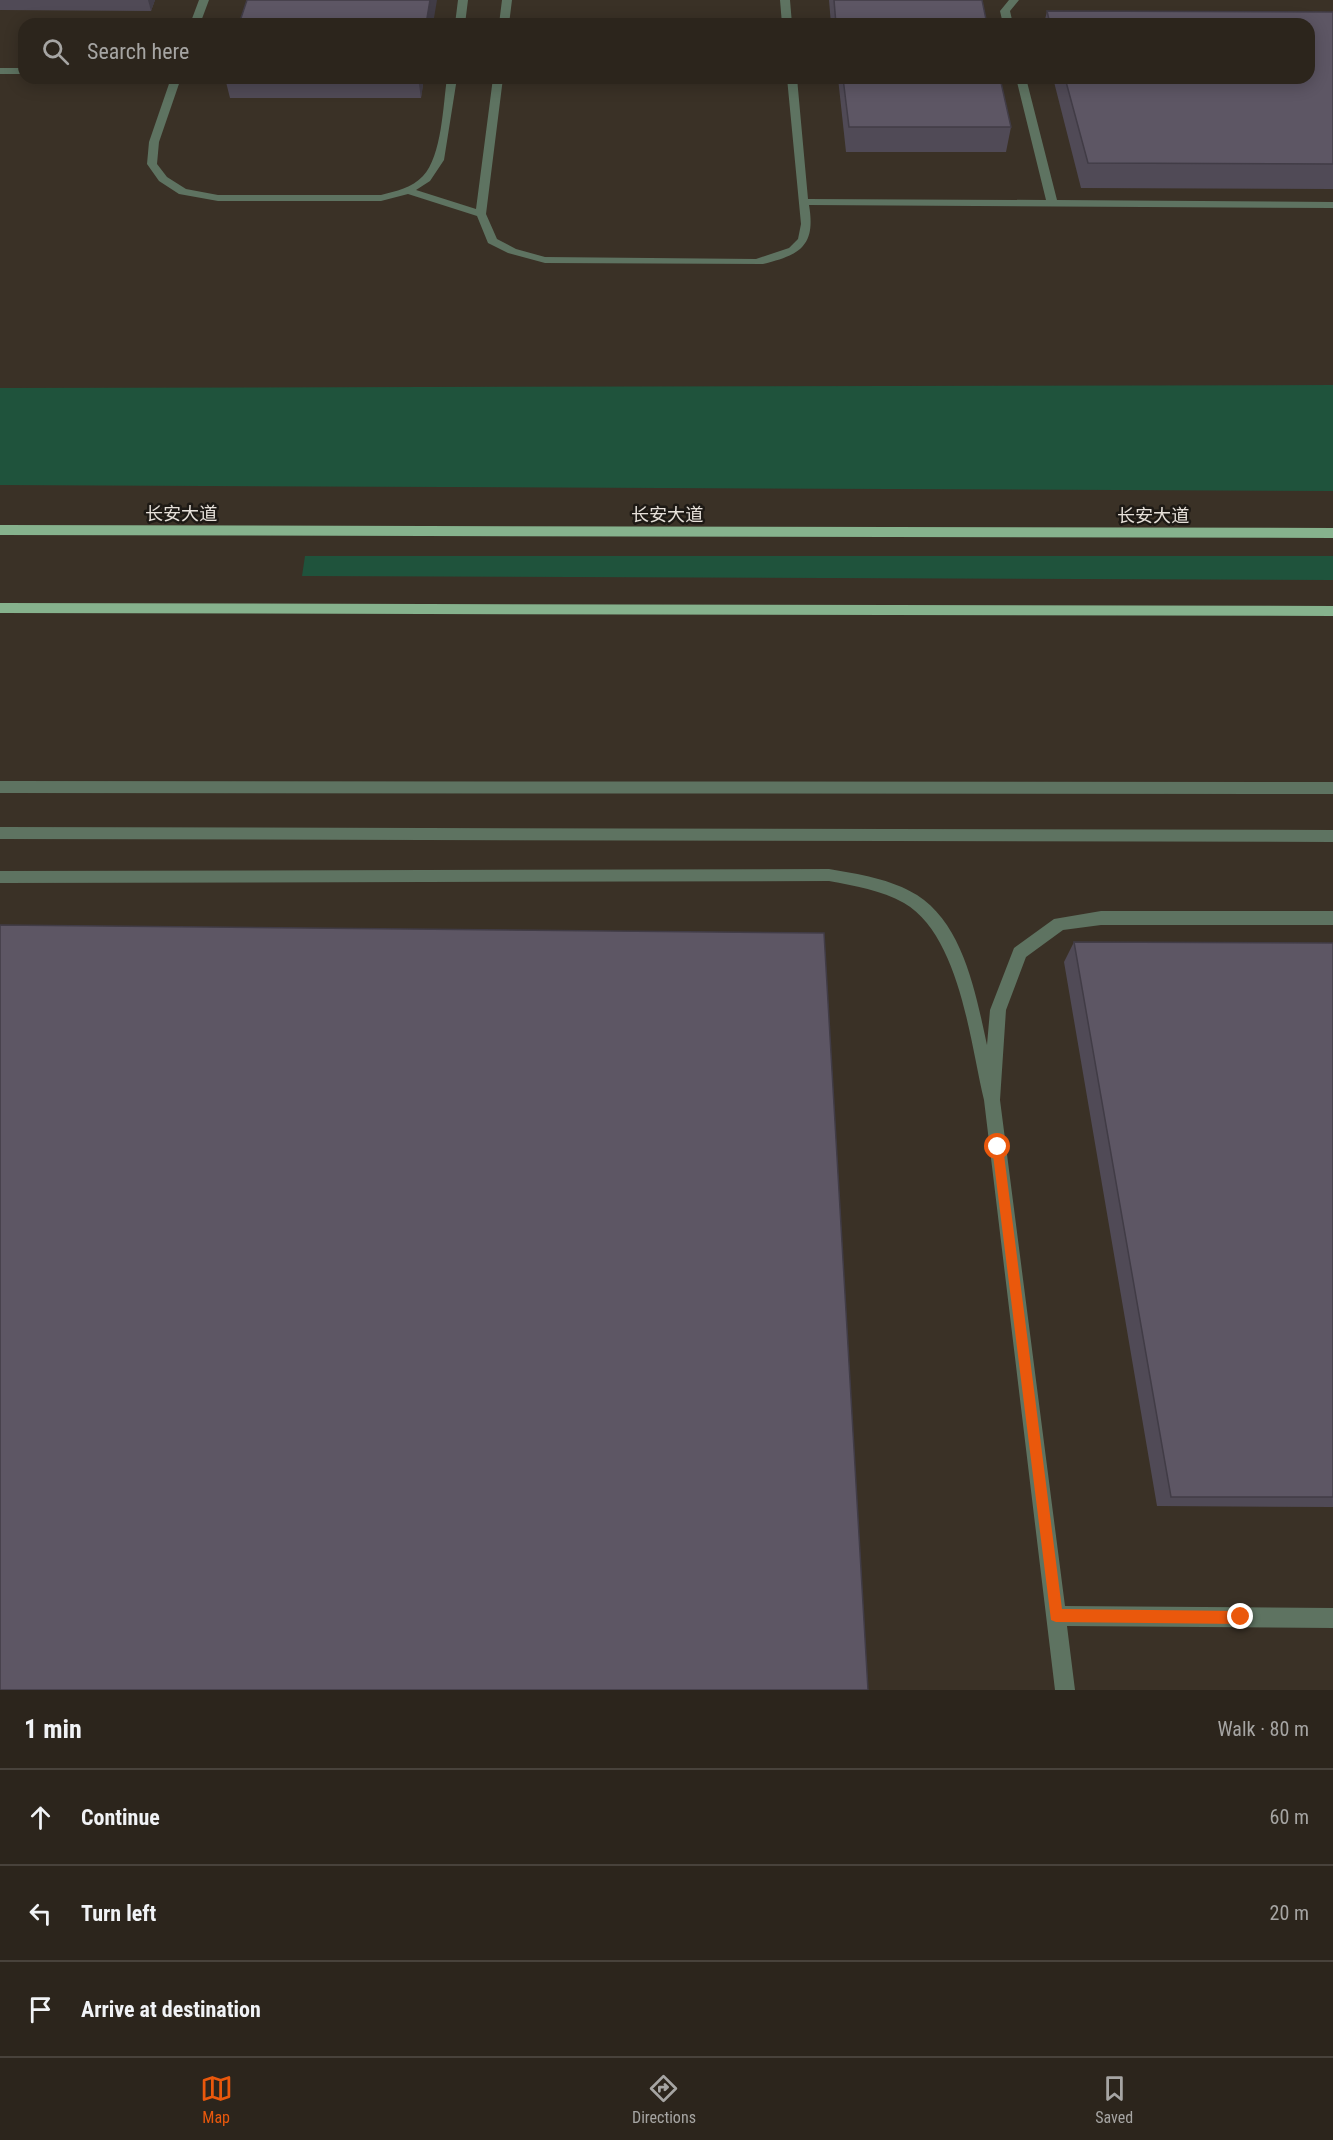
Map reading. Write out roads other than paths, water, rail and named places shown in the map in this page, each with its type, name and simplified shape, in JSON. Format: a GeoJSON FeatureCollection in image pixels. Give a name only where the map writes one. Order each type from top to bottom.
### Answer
{"type":"FeatureCollection","features":[{"type":"Feature","properties":{"kind":"main road","name":"长安大道"},"geometry":{"type":"LineString","coordinates":[[0,530],[1333,533]]}},
{"type":"Feature","properties":{"kind":"main road"},"geometry":{"type":"LineString","coordinates":[[0,609],[1333,611]]}},
{"type":"Feature","properties":{"kind":"street"},"geometry":{"type":"LineString","coordinates":[[197,18],[204,0]]}},
{"type":"Feature","properties":{"kind":"street"},"geometry":{"type":"LineString","coordinates":[[461,18],[463,0]]}},
{"type":"Feature","properties":{"kind":"street"},"geometry":{"type":"LineString","coordinates":[[505,18],[507,0]]}},
{"type":"Feature","properties":{"kind":"street"},"geometry":{"type":"LineString","coordinates":[[784,0],[786,18]]}},
{"type":"Feature","properties":{"kind":"street"},"geometry":{"type":"LineString","coordinates":[[1007,18],[1005,11],[1014,0]]}},
{"type":"Feature","properties":{"kind":"street"},"geometry":{"type":"LineString","coordinates":[[0,71],[18,71]]}},
{"type":"Feature","properties":{"kind":"street"},"geometry":{"type":"LineString","coordinates":[[174,84],[154,142],[152,164],[164,179],[183,192],[218,198],[381,198],[408,191],[426,179],[440,160],[451,84]]}},
{"type":"Feature","properties":{"kind":"street"},"geometry":{"type":"LineString","coordinates":[[497,84],[481,214],[492,241],[512,251],[545,260],[756,262],[779,257],[798,247],[806,231],[793,84]]}},
{"type":"Feature","properties":{"kind":"street"},"geometry":{"type":"LineString","coordinates":[[1022,84],[1052,203]]}},
{"type":"Feature","properties":{"kind":"street"},"geometry":{"type":"LineString","coordinates":[[408,191],[481,214]]}},
{"type":"Feature","properties":{"kind":"street"},"geometry":{"type":"LineString","coordinates":[[803,202],[1333,205]]}},
{"type":"Feature","properties":{"kind":"street"},"geometry":{"type":"LineString","coordinates":[[0,787],[1333,788]]}},
{"type":"Feature","properties":{"kind":"street"},"geometry":{"type":"LineString","coordinates":[[0,833],[1333,836]]}},
{"type":"Feature","properties":{"kind":"street"},"geometry":{"type":"LineString","coordinates":[[0,877],[829,875],[869,882],[902,894],[933,918],[955,956],[992,1100],[1065,1690]]}},
{"type":"Feature","properties":{"kind":"street"},"geometry":{"type":"LineString","coordinates":[[992,1100],[998,1011],[1020,953],[1059,924],[1101,918],[1333,918]]}},
{"type":"Feature","properties":{"kind":"street"},"geometry":{"type":"LineString","coordinates":[[1056,1616],[1333,1618]]}}]}
